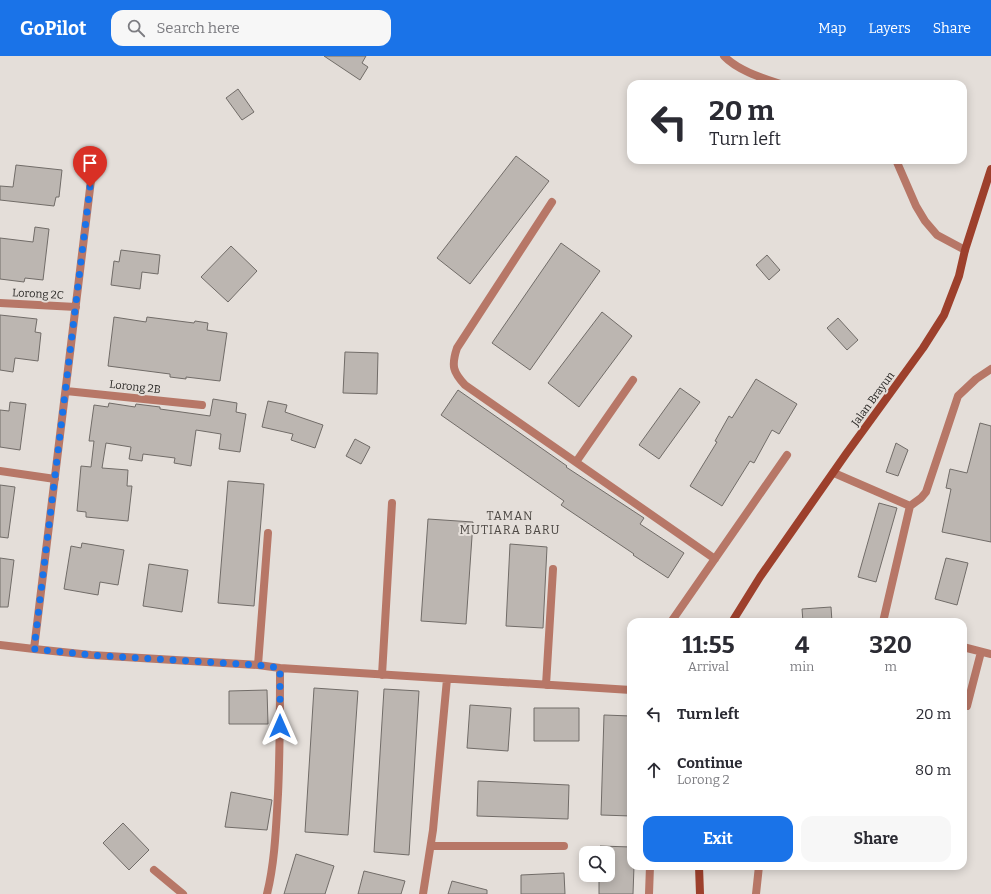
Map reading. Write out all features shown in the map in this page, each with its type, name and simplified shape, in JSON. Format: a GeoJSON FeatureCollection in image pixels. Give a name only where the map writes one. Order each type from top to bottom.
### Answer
{"type":"FeatureCollection","features":[{"type":"Feature","properties":{"kind":"main road","name":"Jalan Brayun"},"geometry":{"type":"LineString","coordinates":[[734,618],[760,577],[923,348],[944,315],[959,276],[964,250],[991,169]]}},
{"type":"Feature","properties":{"kind":"main road"},"geometry":{"type":"LineString","coordinates":[[699,870],[700,894]]}},
{"type":"Feature","properties":{"kind":"street"},"geometry":{"type":"LineString","coordinates":[[724,56],[749,73],[769,80]]}},
{"type":"Feature","properties":{"kind":"street"},"geometry":{"type":"LineString","coordinates":[[898,164],[916,206],[925,221],[937,235],[964,250]]}},
{"type":"Feature","properties":{"kind":"street"},"geometry":{"type":"LineString","coordinates":[[34,649],[92,172]]}},
{"type":"Feature","properties":{"kind":"street"},"geometry":{"type":"LineString","coordinates":[[552,202],[457,348],[453,359],[457,376],[465,385],[715,559]]}},
{"type":"Feature","properties":{"kind":"street","name":"Lorong 2C"},"geometry":{"type":"LineString","coordinates":[[0,304],[76,307]]}},
{"type":"Feature","properties":{"kind":"street"},"geometry":{"type":"LineString","coordinates":[[884,618],[910,506],[921,498],[926,492],[958,396],[976,379],[991,369]]}},
{"type":"Feature","properties":{"kind":"street"},"geometry":{"type":"LineString","coordinates":[[576,462],[633,380]]}},
{"type":"Feature","properties":{"kind":"street","name":"Lorong 2B"},"geometry":{"type":"LineString","coordinates":[[66,392],[202,405]]}},
{"type":"Feature","properties":{"kind":"street"},"geometry":{"type":"LineString","coordinates":[[674,618],[787,455]]}},
{"type":"Feature","properties":{"kind":"street"},"geometry":{"type":"LineString","coordinates":[[0,472],[55,480]]}},
{"type":"Feature","properties":{"kind":"street"},"geometry":{"type":"LineString","coordinates":[[834,473],[910,506]]}},
{"type":"Feature","properties":{"kind":"street"},"geometry":{"type":"LineString","coordinates":[[382,675],[392,503]]}},
{"type":"Feature","properties":{"kind":"street"},"geometry":{"type":"LineString","coordinates":[[258,665],[268,533]]}},
{"type":"Feature","properties":{"kind":"street"},"geometry":{"type":"LineString","coordinates":[[546,685],[553,569]]}},
{"type":"Feature","properties":{"kind":"street"},"geometry":{"type":"LineString","coordinates":[[0,645],[91,655],[627,690]]}},
{"type":"Feature","properties":{"kind":"street"},"geometry":{"type":"LineString","coordinates":[[967,648],[991,654]]}},
{"type":"Feature","properties":{"kind":"street"},"geometry":{"type":"LineString","coordinates":[[967,706],[981,652]]}},
{"type":"Feature","properties":{"kind":"street"},"geometry":{"type":"LineString","coordinates":[[267,894],[276,835],[280,741],[280,668]]}},
{"type":"Feature","properties":{"kind":"street"},"geometry":{"type":"LineString","coordinates":[[423,894],[433,830],[447,679]]}},
{"type":"Feature","properties":{"kind":"street"},"geometry":{"type":"LineString","coordinates":[[430,846],[564,846]]}},
{"type":"Feature","properties":{"kind":"street"},"geometry":{"type":"LineString","coordinates":[[154,870],[183,894]]}},
{"type":"Feature","properties":{"kind":"street"},"geometry":{"type":"LineString","coordinates":[[649,894],[650,870]]}},
{"type":"Feature","properties":{"kind":"street"},"geometry":{"type":"LineString","coordinates":[[756,894],[759,870]]}},
{"type":"Feature","properties":{"kind":"building"},"geometry":{"type":"Polygon","coordinates":[[[324,56],[366,56],[362,63],[368,67],[360,80],[324,56]]]}},
{"type":"Feature","properties":{"kind":"building"},"geometry":{"type":"Polygon","coordinates":[[[238,89],[254,112],[242,120],[226,98],[238,89]]]}},
{"type":"Feature","properties":{"kind":"building"},"geometry":{"type":"Polygon","coordinates":[[[516,156],[549,181],[470,284],[437,258],[516,156]]]}},
{"type":"Feature","properties":{"kind":"building"},"geometry":{"type":"Polygon","coordinates":[[[16,165],[62,170],[59,197],[56,197],[54,206],[0,200],[0,186],[13,187],[16,165]]]}},
{"type":"Feature","properties":{"kind":"building"},"geometry":{"type":"Polygon","coordinates":[[[35,227],[49,229],[43,280],[25,278],[24,282],[0,279],[0,238],[33,242],[35,227]]]}},
{"type":"Feature","properties":{"kind":"building"},"geometry":{"type":"Polygon","coordinates":[[[561,243],[600,271],[530,370],[492,343],[561,243]]]}},
{"type":"Feature","properties":{"kind":"building"},"geometry":{"type":"Polygon","coordinates":[[[231,246],[257,271],[228,302],[201,277],[231,246]]]}},
{"type":"Feature","properties":{"kind":"building"},"geometry":{"type":"Polygon","coordinates":[[[121,250],[160,255],[158,274],[142,272],[140,289],[111,285],[114,261],[119,262],[121,250]]]}},
{"type":"Feature","properties":{"kind":"building"},"geometry":{"type":"Polygon","coordinates":[[[767,255],[780,270],[769,280],[756,265],[767,255]]]}},
{"type":"Feature","properties":{"kind":"building"},"geometry":{"type":"Polygon","coordinates":[[[602,312],[632,336],[579,407],[548,383],[602,312]]]}},
{"type":"Feature","properties":{"kind":"building"},"geometry":{"type":"Polygon","coordinates":[[[0,315],[37,319],[35,332],[41,333],[38,361],[15,358],[13,372],[0,370],[0,315]]]}},
{"type":"Feature","properties":{"kind":"building"},"geometry":{"type":"Polygon","coordinates":[[[114,317],[146,322],[147,317],[194,323],[195,321],[208,323],[207,330],[227,333],[220,381],[186,377],[186,379],[170,377],[170,374],[108,366],[114,317]]]}},
{"type":"Feature","properties":{"kind":"building"},"geometry":{"type":"Polygon","coordinates":[[[838,318],[858,340],[847,350],[827,328],[838,318]]]}},
{"type":"Feature","properties":{"kind":"building"},"geometry":{"type":"Polygon","coordinates":[[[345,352],[378,353],[377,394],[343,393],[345,352]]]}},
{"type":"Feature","properties":{"kind":"building"},"geometry":{"type":"Polygon","coordinates":[[[756,379],[797,404],[779,434],[772,430],[754,463],[750,461],[722,506],[690,486],[717,442],[715,441],[729,416],[732,418],[756,379]]]}},
{"type":"Feature","properties":{"kind":"building"},"geometry":{"type":"Polygon","coordinates":[[[680,388],[700,402],[659,459],[639,445],[680,388]]]}},
{"type":"Feature","properties":{"kind":"building"},"geometry":{"type":"Polygon","coordinates":[[[458,390],[567,466],[566,467],[644,518],[640,524],[684,553],[668,578],[561,505],[564,501],[441,415],[458,390]]]}},
{"type":"Feature","properties":{"kind":"building"},"geometry":{"type":"Polygon","coordinates":[[[213,399],[237,403],[236,412],[246,414],[240,452],[219,449],[221,434],[196,430],[191,466],[174,463],[175,458],[143,454],[142,461],[129,459],[131,447],[106,443],[102,468],[128,470],[127,486],[132,486],[128,521],[86,517],[86,512],[77,511],[81,466],[91,467],[94,441],[89,441],[94,405],[108,407],[109,403],[135,407],[136,404],[210,416],[213,399]]]}},
{"type":"Feature","properties":{"kind":"building"},"geometry":{"type":"Polygon","coordinates":[[[268,401],[287,405],[285,412],[323,425],[315,448],[291,440],[293,434],[262,427],[268,401]]]}},
{"type":"Feature","properties":{"kind":"building"},"geometry":{"type":"Polygon","coordinates":[[[10,402],[26,404],[20,450],[0,447],[0,410],[9,411],[10,402]]]}},
{"type":"Feature","properties":{"kind":"building"},"geometry":{"type":"Polygon","coordinates":[[[980,423],[991,426],[991,542],[942,532],[951,489],[946,488],[950,469],[967,473],[980,423]]]}},
{"type":"Feature","properties":{"kind":"building"},"geometry":{"type":"Polygon","coordinates":[[[355,439],[370,447],[361,464],[346,456],[355,439]]]}},
{"type":"Feature","properties":{"kind":"building"},"geometry":{"type":"Polygon","coordinates":[[[896,443],[908,450],[898,476],[886,472],[896,443]]]}},
{"type":"Feature","properties":{"kind":"building"},"geometry":{"type":"Polygon","coordinates":[[[228,481],[264,484],[254,606],[218,603],[228,481]]]}},
{"type":"Feature","properties":{"kind":"building"},"geometry":{"type":"Polygon","coordinates":[[[0,485],[15,487],[8,538],[0,537],[0,485]]]}},
{"type":"Feature","properties":{"kind":"building"},"geometry":{"type":"Polygon","coordinates":[[[879,503],[897,508],[876,582],[858,577],[879,503]]]}},
{"type":"Feature","properties":{"kind":"building"},"geometry":{"type":"Polygon","coordinates":[[[428,519],[473,522],[466,624],[421,621],[428,519]]]}},
{"type":"Feature","properties":{"kind":"building"},"geometry":{"type":"Polygon","coordinates":[[[82,543],[124,550],[118,585],[100,582],[98,595],[64,589],[71,546],[81,548],[82,543]]]}},
{"type":"Feature","properties":{"kind":"building"},"geometry":{"type":"Polygon","coordinates":[[[510,544],[547,547],[543,628],[506,626],[510,544]]]}},
{"type":"Feature","properties":{"kind":"building"},"geometry":{"type":"Polygon","coordinates":[[[0,558],[14,560],[8,607],[0,607],[0,558]]]}},
{"type":"Feature","properties":{"kind":"building"},"geometry":{"type":"Polygon","coordinates":[[[946,558],[968,563],[957,605],[935,599],[946,558]]]}},
{"type":"Feature","properties":{"kind":"building"},"geometry":{"type":"Polygon","coordinates":[[[149,564],[188,570],[182,612],[143,606],[149,564]]]}},
{"type":"Feature","properties":{"kind":"building"},"geometry":{"type":"Polygon","coordinates":[[[831,607],[832,618],[803,618],[802,609],[831,607]]]}},
{"type":"Feature","properties":{"kind":"building"},"geometry":{"type":"Polygon","coordinates":[[[314,688],[358,691],[348,835],[305,832],[314,688]]]}},
{"type":"Feature","properties":{"kind":"building"},"geometry":{"type":"Polygon","coordinates":[[[384,689],[419,691],[409,855],[374,852],[384,689]]]}},
{"type":"Feature","properties":{"kind":"building"},"geometry":{"type":"Polygon","coordinates":[[[267,690],[268,724],[229,724],[229,691],[267,690]]]}},
{"type":"Feature","properties":{"kind":"building"},"geometry":{"type":"Polygon","coordinates":[[[470,705],[511,708],[508,751],[467,748],[470,705]]]}},
{"type":"Feature","properties":{"kind":"building"},"geometry":{"type":"Polygon","coordinates":[[[534,708],[579,708],[579,741],[534,741],[534,708]]]}},
{"type":"Feature","properties":{"kind":"building"},"geometry":{"type":"Polygon","coordinates":[[[604,715],[627,716],[627,816],[601,815],[604,715]]]}},
{"type":"Feature","properties":{"kind":"building"},"geometry":{"type":"Polygon","coordinates":[[[478,781],[569,785],[568,819],[477,816],[478,781]]]}},
{"type":"Feature","properties":{"kind":"building"},"geometry":{"type":"Polygon","coordinates":[[[231,792],[272,800],[267,830],[225,827],[231,792]]]}},
{"type":"Feature","properties":{"kind":"building"},"geometry":{"type":"Polygon","coordinates":[[[123,823],[149,850],[129,870],[103,843],[123,823]]]}},
{"type":"Feature","properties":{"kind":"building"},"geometry":{"type":"Polygon","coordinates":[[[615,846],[627,847],[627,870],[634,870],[633,894],[599,894],[599,882],[615,882],[615,846]]]}},
{"type":"Feature","properties":{"kind":"building"},"geometry":{"type":"Polygon","coordinates":[[[296,854],[334,866],[325,894],[284,894],[296,854]]]}},
{"type":"Feature","properties":{"kind":"building"},"geometry":{"type":"Polygon","coordinates":[[[364,871],[405,881],[401,894],[358,894],[364,871]]]}},
{"type":"Feature","properties":{"kind":"building"},"geometry":{"type":"Polygon","coordinates":[[[564,873],[565,894],[521,894],[521,875],[564,873]]]}},
{"type":"Feature","properties":{"kind":"building"},"geometry":{"type":"Polygon","coordinates":[[[452,881],[487,890],[487,894],[448,894],[452,881]]]}},
{"type":"Feature","properties":{"kind":"district","name":"TAMAN MUTIARA BARU"},"geometry":{"type":"Point","coordinates":[510,523]}},
{"type":"Feature","properties":{"kind":"route"},"geometry":{"type":"LineString","coordinates":[[90,187],[34,649],[91,655],[258,665],[280,668],[280,726]]}}]}
